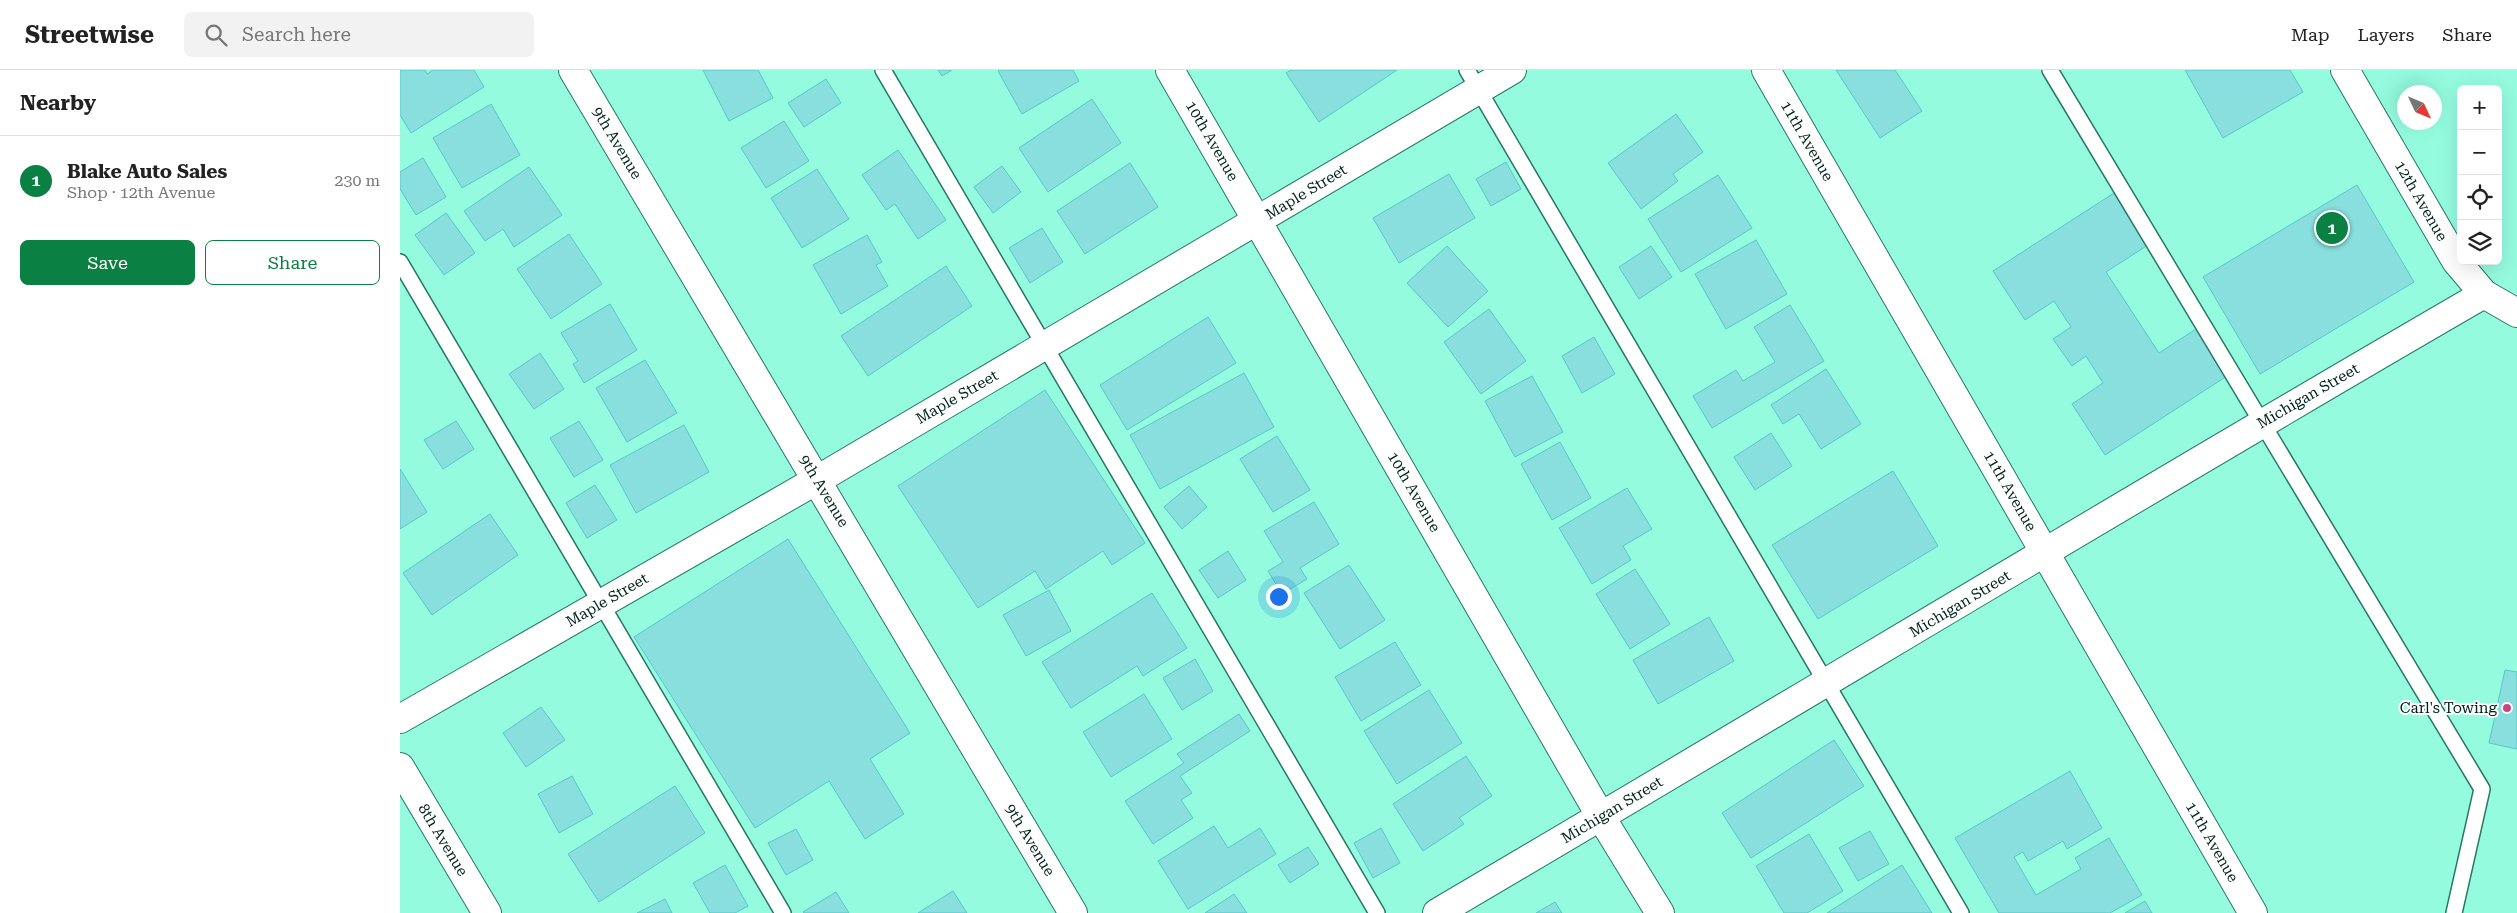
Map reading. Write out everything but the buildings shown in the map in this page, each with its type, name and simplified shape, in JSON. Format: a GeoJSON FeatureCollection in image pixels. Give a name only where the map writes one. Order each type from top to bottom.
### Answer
{"type":"FeatureCollection","features":[{"type":"Feature","properties":{"kind":"street","name":"9th Avenue"},"geometry":{"type":"LineString","coordinates":[[573,70],[1073,913]]}},
{"type":"Feature","properties":{"kind":"street","name":"10th Avenue"},"geometry":{"type":"LineString","coordinates":[[1170,70],[1601,817],[1660,913]]}},
{"type":"Feature","properties":{"kind":"street","name":"Maple Street"},"geometry":{"type":"LineString","coordinates":[[400,718],[817,480],[1258,220],[1472,80],[1512,70]]}},
{"type":"Feature","properties":{"kind":"street","name":"11th Avenue"},"geometry":{"type":"LineString","coordinates":[[1766,70],[2253,913]]}},
{"type":"Feature","properties":{"kind":"street","name":"12th Avenue"},"geometry":{"type":"LineString","coordinates":[[2345,70],[2456,261],[2484,294],[2517,312]]}},
{"type":"Feature","properties":{"kind":"street","name":"Michigan Street"},"geometry":{"type":"LineString","coordinates":[[1437,913],[2046,553],[2263,422],[2484,294]]}},
{"type":"Feature","properties":{"kind":"street","name":"8th Avenue"},"geometry":{"type":"LineString","coordinates":[[400,767],[486,913]]}},
{"type":"Feature","properties":{"kind":"lane"},"geometry":{"type":"LineString","coordinates":[[882,70],[1377,913]]}},
{"type":"Feature","properties":{"kind":"lane"},"geometry":{"type":"LineString","coordinates":[[2050,70],[2482,789],[2454,913]]}},
{"type":"Feature","properties":{"kind":"lane"},"geometry":{"type":"LineString","coordinates":[[1472,80],[1961,913]]}},
{"type":"Feature","properties":{"kind":"lane"},"geometry":{"type":"LineString","coordinates":[[400,262],[783,913]]}},
{"type":"Feature","properties":{"kind":"place","name":"Blake Auto Sales"},"geometry":{"type":"Point","coordinates":[2332,228]}},
{"type":"Feature","properties":{"kind":"place","name":"Carl's Towing"},"geometry":{"type":"Point","coordinates":[2507,708]}}]}
